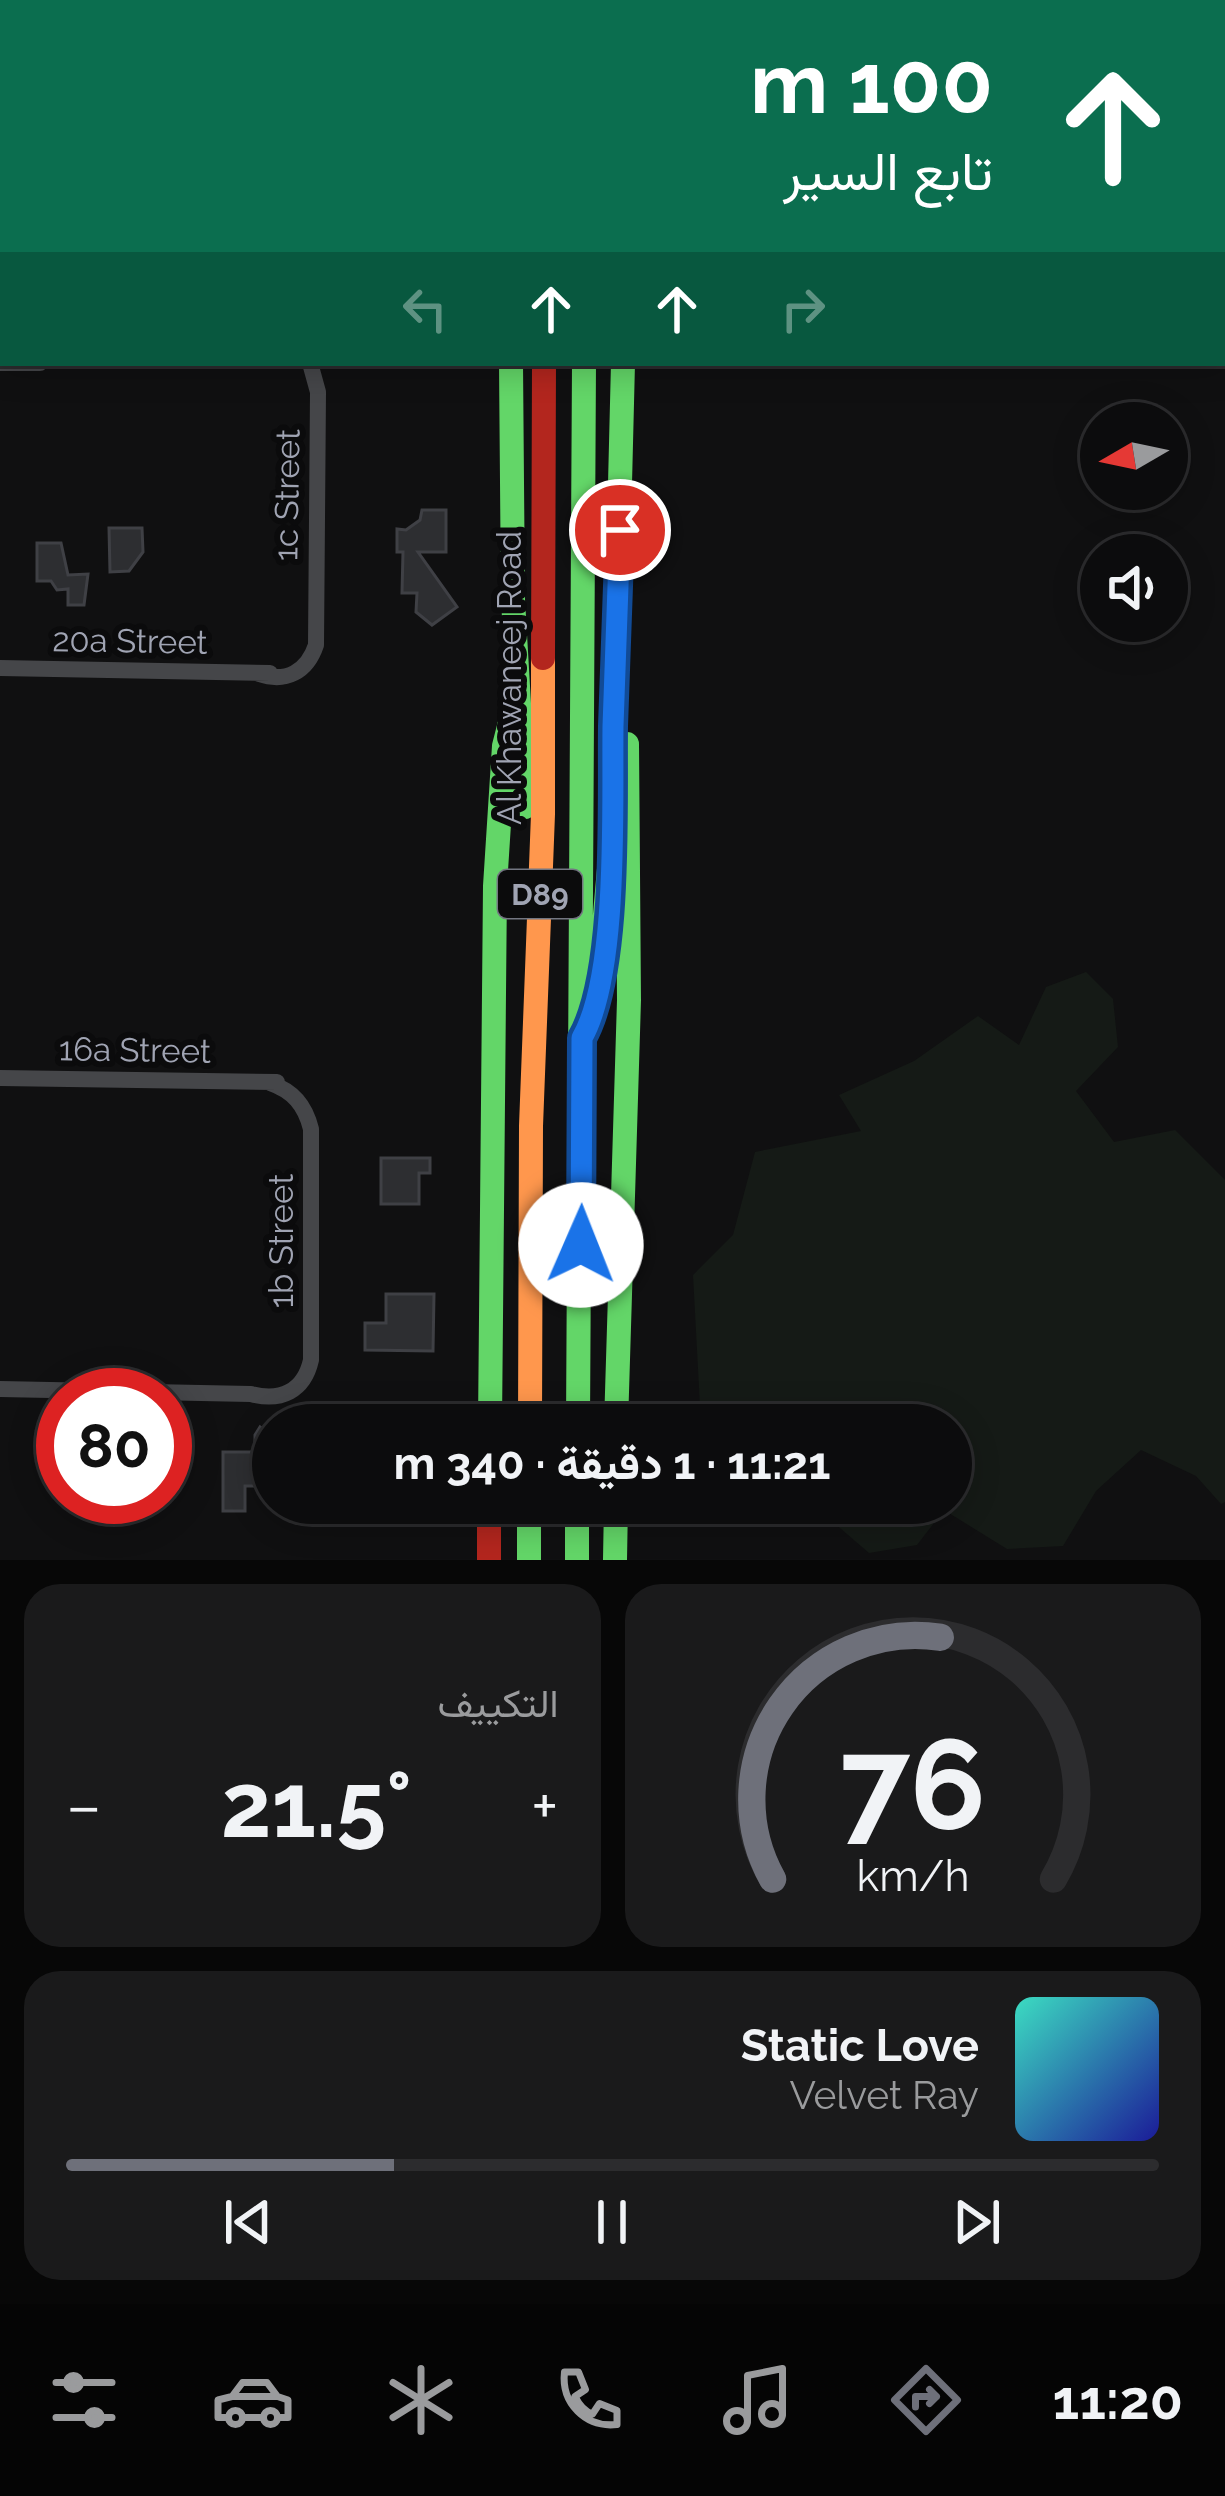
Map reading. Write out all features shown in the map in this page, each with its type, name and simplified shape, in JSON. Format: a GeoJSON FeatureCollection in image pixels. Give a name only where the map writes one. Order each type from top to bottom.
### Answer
{"type":"FeatureCollection","features":[{"type":"Feature","properties":{"kind":"main road"},"geometry":{"type":"LineString","coordinates":[[511,366],[510,521],[517,699],[539,917]]}},
{"type":"Feature","properties":{"kind":"main road","name":"Al Khawaneej Road"},"geometry":{"type":"LineString","coordinates":[[530,1404],[544,366]]}},
{"type":"Feature","properties":{"kind":"main road","name":"D89"},"geometry":{"type":"LineString","coordinates":[[578,1404],[584,366]]}},
{"type":"Feature","properties":{"kind":"main road"},"geometry":{"type":"LineString","coordinates":[[582,1038],[602,980],[611,846],[623,366]]}},
{"type":"Feature","properties":{"kind":"main road"},"geometry":{"type":"LineString","coordinates":[[617,1404],[629,881],[626,650],[618,614]]}},
{"type":"Feature","properties":{"kind":"main road"},"geometry":{"type":"LineString","coordinates":[[490,1404],[497,844],[504,746],[517,699]]}},
{"type":"Feature","properties":{"kind":"main road"},"geometry":{"type":"LineString","coordinates":[[489,1524],[489,1560]]}},
{"type":"Feature","properties":{"kind":"main road"},"geometry":{"type":"LineString","coordinates":[[529,1560],[530,1524]]}},
{"type":"Feature","properties":{"kind":"main road"},"geometry":{"type":"LineString","coordinates":[[577,1524],[577,1560]]}},
{"type":"Feature","properties":{"kind":"main road"},"geometry":{"type":"LineString","coordinates":[[615,1560],[616,1524]]}},
{"type":"Feature","properties":{"kind":"street","name":"1c Street"},"geometry":{"type":"LineString","coordinates":[[299,664],[314,653],[316,628],[318,392],[311,366]]}},
{"type":"Feature","properties":{"kind":"street","name":"20a Street"},"geometry":{"type":"LineString","coordinates":[[0,668],[259,674],[299,664]]}},
{"type":"Feature","properties":{"kind":"street","name":"16a Street"},"geometry":{"type":"LineString","coordinates":[[0,1078],[291,1084],[304,1100]]}},
{"type":"Feature","properties":{"kind":"street","name":"1b Street"},"geometry":{"type":"LineString","coordinates":[[0,1389],[275,1397],[296,1380],[310,1344],[311,1138],[304,1100]]}},
{"type":"Feature","properties":{"kind":"shaded area"},"geometry":{"type":"Polygon","coordinates":[[[1086,972],[1113,999],[1118,1047],[1076,1091],[1114,1142],[1175,1130],[1225,1180],[1225,1502],[1221,1504],[1196,1476],[1141,1450],[1096,1491],[1063,1546],[1007,1549],[967,1524],[972,1524],[972,1404],[700,1404],[693,1275],[733,1235],[755,1152],[861,1131],[839,1095],[914,1061],[978,1016],[1019,1045],[1046,987],[1086,972]]]}},
{"type":"Feature","properties":{"kind":"shaded area"},"geometry":{"type":"Polygon","coordinates":[[[835,1524],[933,1524],[917,1545],[869,1553],[835,1524]]]}},
{"type":"Feature","properties":{"kind":"building"},"geometry":{"type":"Polygon","coordinates":[[[422,510],[446,510],[446,552],[418,552],[457,607],[432,625],[416,612],[417,593],[402,593],[403,552],[397,552],[397,529],[406,530],[420,520],[422,510]]]}},
{"type":"Feature","properties":{"kind":"building"},"geometry":{"type":"Polygon","coordinates":[[[109,528],[142,528],[143,552],[129,571],[110,572],[109,528]]]}},
{"type":"Feature","properties":{"kind":"building"},"geometry":{"type":"Polygon","coordinates":[[[37,543],[61,543],[68,575],[88,574],[84,605],[68,605],[68,589],[57,590],[51,581],[37,581],[37,543]]]}},
{"type":"Feature","properties":{"kind":"building"},"geometry":{"type":"Polygon","coordinates":[[[381,1158],[430,1158],[430,1173],[419,1173],[419,1204],[381,1204],[381,1158]]]}},
{"type":"Feature","properties":{"kind":"building"},"geometry":{"type":"Polygon","coordinates":[[[386,1294],[434,1294],[433,1351],[365,1350],[365,1323],[386,1323],[386,1294]]]}},
{"type":"Feature","properties":{"kind":"building"},"geometry":{"type":"Polygon","coordinates":[[[223,1452],[252,1452],[252,1486],[245,1486],[245,1511],[223,1511],[223,1452]]]}},
{"type":"Feature","properties":{"kind":"traffic: fast"},"geometry":{"type":"LineString","coordinates":[[511,366],[513,600],[525,807]]}},
{"type":"Feature","properties":{"kind":"traffic: fast"},"geometry":{"type":"LineString","coordinates":[[578,1404],[584,366]]}},
{"type":"Feature","properties":{"kind":"traffic: fast"},"geometry":{"type":"LineString","coordinates":[[597,1005],[611,846],[623,366]]}},
{"type":"Feature","properties":{"kind":"traffic: fast"},"geometry":{"type":"LineString","coordinates":[[490,1404],[495,886],[504,746],[514,707]]}},
{"type":"Feature","properties":{"kind":"traffic: fast"},"geometry":{"type":"LineString","coordinates":[[617,1404],[629,1000],[627,744]]}},
{"type":"Feature","properties":{"kind":"traffic: fast"},"geometry":{"type":"LineString","coordinates":[[529,1524],[529,1560]]}},
{"type":"Feature","properties":{"kind":"traffic: fast"},"geometry":{"type":"LineString","coordinates":[[577,1524],[577,1560]]}},
{"type":"Feature","properties":{"kind":"traffic: fast"},"geometry":{"type":"LineString","coordinates":[[615,1560],[616,1524]]}},
{"type":"Feature","properties":{"kind":"traffic: slow"},"geometry":{"type":"LineString","coordinates":[[530,1404],[531,1126],[543,814],[543,658]]}},
{"type":"Feature","properties":{"kind":"traffic: jam"},"geometry":{"type":"LineString","coordinates":[[543,658],[544,366]]}},
{"type":"Feature","properties":{"kind":"traffic: jam"},"geometry":{"type":"LineString","coordinates":[[489,1524],[489,1560]]}},
{"type":"Feature","properties":{"kind":"route"},"geometry":{"type":"LineString","coordinates":[[581,1245],[582,1038],[602,980],[611,846],[620,530]]}}]}
